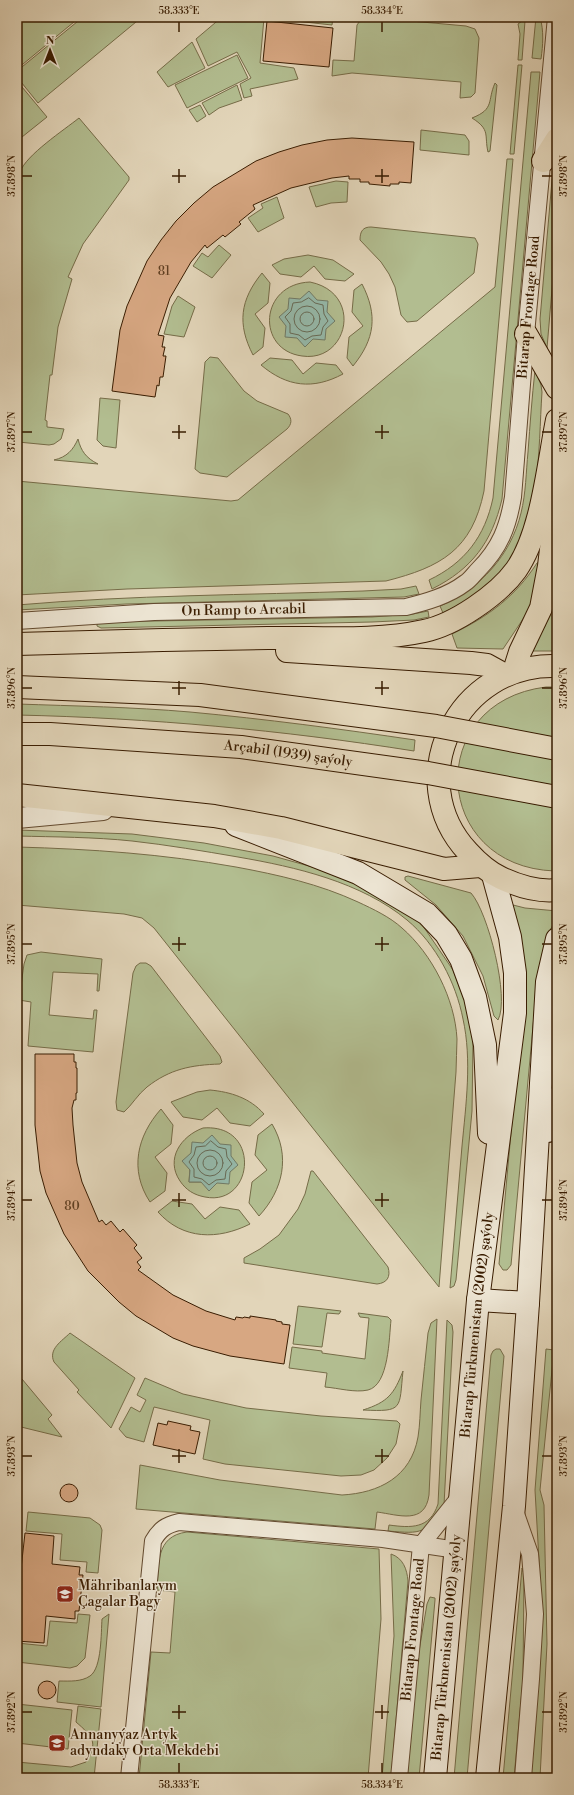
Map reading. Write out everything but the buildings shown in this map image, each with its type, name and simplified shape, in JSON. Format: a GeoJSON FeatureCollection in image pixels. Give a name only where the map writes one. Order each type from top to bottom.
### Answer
{"type":"FeatureCollection","features":[{"type":"Feature","properties":{"kind":"main road"},"geometry":{"type":"LineString","coordinates":[[543,161],[557,139]]}},
{"type":"Feature","properties":{"kind":"main road"},"geometry":{"type":"LineString","coordinates":[[526,334],[557,388]]}},
{"type":"Feature","properties":{"kind":"main road"},"geometry":{"type":"LineString","coordinates":[[17,644],[141,640],[378,637],[425,631],[445,623],[474,608],[492,594],[515,570],[528,548],[538,519],[557,420]]}},
{"type":"Feature","properties":{"kind":"main road"},"geometry":{"type":"LineString","coordinates":[[509,673],[541,608],[549,566],[557,478]]}},
{"type":"Feature","properties":{"kind":"main road"},"geometry":{"type":"LineString","coordinates":[[141,640],[471,663],[487,665],[509,673]]}},
{"type":"Feature","properties":{"kind":"main road"},"geometry":{"type":"LineString","coordinates":[[557,666],[543,665],[509,673],[477,693],[456,718],[442,747],[438,780],[444,812],[458,842],[487,870],[512,884],[532,889],[557,890]]}},
{"type":"Feature","properties":{"kind":"main road"},"geometry":{"type":"LineString","coordinates":[[17,687],[200,695],[436,726],[557,749]]}},
{"type":"Feature","properties":{"kind":"main road","name":"Arçabil (1939) şaýoly"},"geometry":{"type":"LineString","coordinates":[[17,734],[50,734],[241,747],[428,773],[557,797]]}},
{"type":"Feature","properties":{"kind":"main road"},"geometry":{"type":"LineString","coordinates":[[17,795],[214,816],[281,828],[444,869],[487,870]]}},
{"type":"Feature","properties":{"kind":"main road"},"geometry":{"type":"LineString","coordinates":[[214,816],[358,873],[427,914],[446,934],[461,959],[476,997],[485,1045],[490,1206]]}},
{"type":"Feature","properties":{"kind":"main road","name":"Bitarap Türkmenistan (2002) şaýoly"},"geometry":{"type":"LineString","coordinates":[[436,1778],[478,1300],[515,1013],[515,972],[510,938],[487,870]]}},
{"type":"Feature","properties":{"kind":"main road"},"geometry":{"type":"LineString","coordinates":[[487,1778],[514,1506],[534,1211],[547,982],[557,939]]}},
{"type":"Feature","properties":{"kind":"main road"},"geometry":{"type":"LineString","coordinates":[[534,1211],[550,1123],[557,1098]]}},
{"type":"Feature","properties":{"kind":"main road"},"geometry":{"type":"LineString","coordinates":[[478,1300],[528,1303]]}},
{"type":"Feature","properties":{"kind":"street","name":"Bitarap Frontage Road"},"geometry":{"type":"LineString","coordinates":[[466,583],[488,560],[503,536],[510,514],[556,17]]}},
{"type":"Feature","properties":{"kind":"street","name":"On Ramp to Arcabil"},"geometry":{"type":"LineString","coordinates":[[17,620],[154,612],[406,606],[430,601],[466,583]]}},
{"type":"Feature","properties":{"kind":"street"},"geometry":{"type":"LineString","coordinates":[[17,818],[136,807]]}},
{"type":"Feature","properties":{"kind":"street","name":"Bitarap Frontage Road"},"geometry":{"type":"LineString","coordinates":[[399,1778],[421,1545],[462,1495]]}},
{"type":"Feature","properties":{"kind":"street"},"geometry":{"type":"LineString","coordinates":[[514,1506],[530,1554],[535,1614],[523,1778]]}},
{"type":"Feature","properties":{"kind":"street"},"geometry":{"type":"LineString","coordinates":[[129,1778],[153,1541],[159,1531],[169,1524],[179,1522],[383,1539],[457,1550]]}},
{"type":"Feature","properties":{"kind":"shaded area"},"geometry":{"type":"Polygon","coordinates":[[[17,17],[80,17],[17,69],[17,17]]]}},
{"type":"Feature","properties":{"kind":"shaded area"},"geometry":{"type":"Polygon","coordinates":[[[83,17],[142,17],[38,103],[17,77],[17,71],[83,17]]]}},
{"type":"Feature","properties":{"kind":"shaded area"},"geometry":{"type":"Polygon","coordinates":[[[222,17],[278,17],[277,19],[264,18],[260,63],[294,68],[298,79],[250,89],[252,96],[244,98],[240,84],[251,78],[237,52],[208,66],[196,39],[222,17]]]}},
{"type":"Feature","properties":{"kind":"shaded area"},"geometry":{"type":"Polygon","coordinates":[[[286,17],[333,17],[332,25],[286,20],[286,17]]]}},
{"type":"Feature","properties":{"kind":"shaded area"},"geometry":{"type":"Polygon","coordinates":[[[367,17],[466,26],[475,29],[479,38],[475,93],[471,97],[460,98],[461,82],[352,73],[332,76],[333,60],[354,61],[357,25],[362,18],[367,17]]]}},
{"type":"Feature","properties":{"kind":"shaded area"},"geometry":{"type":"Polygon","coordinates":[[[536,17],[540,17],[543,33],[541,59],[532,58],[536,17]]]}},
{"type":"Feature","properties":{"kind":"shaded area"},"geometry":{"type":"Polygon","coordinates":[[[525,21],[522,60],[518,60],[520,34],[518,24],[525,21]]]}},
{"type":"Feature","properties":{"kind":"shaded area"},"geometry":{"type":"Polygon","coordinates":[[[192,42],[205,68],[168,87],[157,72],[192,42]]]}},
{"type":"Feature","properties":{"kind":"shaded area"},"geometry":{"type":"Polygon","coordinates":[[[237,55],[248,78],[187,108],[175,85],[237,55]]]}},
{"type":"Feature","properties":{"kind":"shaded area"},"geometry":{"type":"Polygon","coordinates":[[[518,65],[522,65],[514,154],[510,154],[518,65]]]}},
{"type":"Feature","properties":{"kind":"shaded area"},"geometry":{"type":"Polygon","coordinates":[[[531,72],[540,72],[502,499],[492,528],[478,553],[458,573],[432,589],[429,580],[453,565],[472,547],[485,524],[493,498],[531,72]]]}},
{"type":"Feature","properties":{"kind":"shaded area"},"geometry":{"type":"Polygon","coordinates":[[[17,81],[47,117],[17,141],[17,81]]]}},
{"type":"Feature","properties":{"kind":"shaded area"},"geometry":{"type":"Polygon","coordinates":[[[495,83],[497,85],[490,151],[488,152],[486,133],[482,126],[472,118],[479,115],[487,108],[495,83]]]}},
{"type":"Feature","properties":{"kind":"shaded area"},"geometry":{"type":"Polygon","coordinates":[[[237,85],[242,100],[219,108],[209,115],[202,103],[237,85]]]}},
{"type":"Feature","properties":{"kind":"shaded area"},"geometry":{"type":"Polygon","coordinates":[[[200,105],[206,116],[197,122],[189,110],[200,105]]]}},
{"type":"Feature","properties":{"kind":"shaded area"},"geometry":{"type":"Polygon","coordinates":[[[79,118],[129,177],[129,180],[83,244],[68,277],[72,279],[58,327],[52,375],[50,375],[45,420],[47,421],[47,427],[64,429],[61,439],[54,444],[49,445],[18,442],[18,177],[24,165],[37,151],[79,118]]]}},
{"type":"Feature","properties":{"kind":"shaded area"},"geometry":{"type":"Polygon","coordinates":[[[421,130],[465,135],[469,141],[469,155],[420,150],[421,130]]]}},
{"type":"Feature","properties":{"kind":"shaded area"},"geometry":{"type":"Polygon","coordinates":[[[507,159],[513,159],[484,491],[479,511],[471,528],[462,542],[451,553],[438,562],[423,569],[406,576],[386,581],[127,589],[17,595],[17,481],[231,501],[238,500],[495,287],[507,159]]]}},
{"type":"Feature","properties":{"kind":"shaded area"},"geometry":{"type":"Polygon","coordinates":[[[557,162],[557,231],[547,348],[541,334],[540,319],[552,180],[557,162]]]}},
{"type":"Feature","properties":{"kind":"shaded area"},"geometry":{"type":"Polygon","coordinates":[[[336,181],[348,182],[347,202],[331,203],[316,207],[309,187],[336,181]]]}},
{"type":"Feature","properties":{"kind":"shaded area"},"geometry":{"type":"Polygon","coordinates":[[[277,197],[284,218],[258,232],[248,218],[263,208],[261,204],[277,197]]]}},
{"type":"Feature","properties":{"kind":"shaded area"},"geometry":{"type":"Polygon","coordinates":[[[371,227],[475,238],[478,244],[474,273],[417,321],[407,322],[401,315],[395,287],[389,274],[381,262],[360,240],[362,230],[371,227]]]}},
{"type":"Feature","properties":{"kind":"shaded area"},"geometry":{"type":"Polygon","coordinates":[[[219,245],[231,255],[212,278],[193,266],[202,253],[208,257],[219,245]]]}},
{"type":"Feature","properties":{"kind":"shaded area"},"geometry":{"type":"Polygon","coordinates":[[[308,255],[333,260],[354,274],[345,281],[325,279],[314,266],[301,277],[280,274],[272,265],[284,259],[308,255]]]}},
{"type":"Feature","properties":{"kind":"shaded area"},"geometry":{"type":"Polygon","coordinates":[[[262,273],[270,283],[268,303],[255,314],[265,328],[263,347],[253,355],[245,333],[243,312],[249,293],[262,273]]]}},
{"type":"Feature","properties":{"kind":"shaded area"},"geometry":{"type":"Polygon","coordinates":[[[310,282],[327,289],[338,299],[343,312],[344,326],[339,339],[330,349],[318,355],[302,356],[287,351],[277,342],[271,330],[270,318],[273,305],[281,294],[293,286],[310,282]]]}},
{"type":"Feature","properties":{"kind":"shaded area"},"geometry":{"type":"Polygon","coordinates":[[[362,284],[370,306],[372,326],[366,346],[353,366],[347,358],[349,337],[363,326],[352,312],[354,290],[362,284]]]}},
{"type":"Feature","properties":{"kind":"shaded area"},"geometry":{"type":"Polygon","coordinates":[[[178,296],[195,307],[184,337],[164,334],[172,306],[178,296]]]}},
{"type":"Feature","properties":{"kind":"shaded area"},"geometry":{"type":"Polygon","coordinates":[[[210,357],[218,358],[244,391],[257,401],[288,414],[291,420],[291,423],[287,429],[227,477],[200,473],[195,469],[205,362],[210,357]]]}},
{"type":"Feature","properties":{"kind":"shaded area"},"geometry":{"type":"Polygon","coordinates":[[[270,358],[292,360],[303,374],[316,363],[336,365],[343,374],[332,379],[311,384],[290,382],[261,365],[270,358]]]}},
{"type":"Feature","properties":{"kind":"shaded area"},"geometry":{"type":"Polygon","coordinates":[[[535,370],[542,392],[538,464],[530,513],[523,536],[512,557],[492,581],[472,597],[443,613],[440,606],[455,599],[468,590],[492,569],[510,543],[516,528],[523,505],[525,490],[535,370]]]}},
{"type":"Feature","properties":{"kind":"shaded area"},"geometry":{"type":"Polygon","coordinates":[[[100,398],[120,400],[116,448],[103,446],[97,440],[100,398]]]}},
{"type":"Feature","properties":{"kind":"shaded area"},"geometry":{"type":"Polygon","coordinates":[[[78,439],[85,454],[98,464],[54,460],[63,457],[69,452],[78,439]]]}},
{"type":"Feature","properties":{"kind":"shaded area"},"geometry":{"type":"Polygon","coordinates":[[[540,562],[533,597],[527,613],[503,649],[457,648],[452,634],[489,613],[510,596],[529,575],[537,563],[540,562]]]}},
{"type":"Feature","properties":{"kind":"shaded area"},"geometry":{"type":"Polygon","coordinates":[[[416,586],[419,594],[404,597],[126,604],[17,610],[17,605],[103,599],[363,591],[401,589],[416,586]]]}},
{"type":"Feature","properties":{"kind":"shaded area"},"geometry":{"type":"Polygon","coordinates":[[[557,593],[557,651],[530,651],[545,626],[557,593]]]}},
{"type":"Feature","properties":{"kind":"shaded area"},"geometry":{"type":"Polygon","coordinates":[[[428,611],[429,617],[414,620],[372,622],[101,628],[97,626],[97,624],[101,622],[372,617],[413,614],[428,611]]]}},
{"type":"Feature","properties":{"kind":"shaded area"},"geometry":{"type":"Polygon","coordinates":[[[546,687],[557,687],[557,871],[514,863],[484,843],[465,815],[458,783],[462,751],[478,722],[506,699],[546,687]]]}},
{"type":"Feature","properties":{"kind":"shaded area"},"geometry":{"type":"Polygon","coordinates":[[[17,704],[168,710],[275,721],[415,740],[414,751],[315,737],[216,726],[117,719],[17,715],[17,704]]]}},
{"type":"Feature","properties":{"kind":"shaded area"},"geometry":{"type":"Polygon","coordinates":[[[17,830],[132,834],[204,843],[273,856],[334,873],[371,890],[412,916],[423,926],[453,970],[466,1004],[473,1041],[472,1111],[456,1280],[454,1286],[450,1288],[466,1098],[468,1066],[466,1035],[460,1005],[450,978],[436,952],[417,930],[407,920],[389,907],[369,896],[349,886],[305,871],[260,861],[159,844],[89,838],[17,836],[17,830]]]}},
{"type":"Feature","properties":{"kind":"shaded area"},"geometry":{"type":"Polygon","coordinates":[[[17,847],[72,849],[154,855],[209,862],[283,877],[329,890],[364,905],[392,920],[413,939],[432,964],[447,993],[452,1008],[457,1039],[456,1072],[439,1287],[154,928],[142,918],[124,914],[17,905],[17,847]]]}},
{"type":"Feature","properties":{"kind":"shaded area"},"geometry":{"type":"Polygon","coordinates":[[[408,876],[471,893],[478,903],[490,936],[499,975],[501,1009],[498,1020],[494,1016],[483,976],[463,936],[436,905],[405,880],[405,877],[408,876]]]}},
{"type":"Feature","properties":{"kind":"shaded area"},"geometry":{"type":"Polygon","coordinates":[[[505,903],[525,908],[557,911],[557,917],[546,938],[538,972],[511,1265],[507,1270],[503,1270],[499,1264],[523,1002],[505,903]]]}},
{"type":"Feature","properties":{"kind":"shaded area"},"geometry":{"type":"Polygon","coordinates":[[[41,952],[102,959],[99,991],[97,991],[98,974],[53,972],[49,1015],[93,1019],[94,1010],[97,1010],[93,1052],[28,1046],[31,1002],[19,1000],[24,964],[27,955],[41,952]]]}},
{"type":"Feature","properties":{"kind":"shaded area"},"geometry":{"type":"Polygon","coordinates":[[[140,963],[146,963],[151,966],[220,1056],[222,1062],[220,1064],[200,1065],[181,1069],[164,1076],[144,1090],[124,1112],[117,1110],[116,1102],[133,973],[136,966],[140,963]]]}},
{"type":"Feature","properties":{"kind":"shaded area"},"geometry":{"type":"Polygon","coordinates":[[[210,1090],[225,1092],[240,1097],[259,1108],[264,1114],[250,1126],[230,1123],[217,1108],[202,1120],[183,1117],[171,1102],[197,1092],[210,1090]]]}},
{"type":"Feature","properties":{"kind":"shaded area"},"geometry":{"type":"Polygon","coordinates":[[[161,1109],[173,1125],[171,1144],[155,1157],[167,1173],[165,1191],[150,1202],[143,1190],[139,1178],[139,1154],[141,1142],[146,1130],[161,1109]]]}},
{"type":"Feature","properties":{"kind":"shaded area"},"geometry":{"type":"Polygon","coordinates":[[[272,1124],[278,1136],[281,1148],[283,1160],[282,1172],[274,1195],[259,1216],[249,1203],[252,1182],[267,1170],[255,1155],[258,1135],[272,1124]]]}},
{"type":"Feature","properties":{"kind":"shaded area"},"geometry":{"type":"Polygon","coordinates":[[[203,1128],[222,1130],[235,1138],[242,1150],[244,1164],[241,1178],[234,1190],[221,1197],[205,1197],[197,1195],[182,1184],[176,1173],[174,1165],[178,1149],[182,1142],[203,1128]],[[191,1153],[189,1182],[201,1182],[191,1153]]]}},
{"type":"Feature","properties":{"kind":"shaded area"},"geometry":{"type":"Polygon","coordinates":[[[311,1171],[313,1171],[388,1267],[389,1274],[386,1281],[377,1284],[244,1263],[244,1258],[260,1249],[279,1235],[298,1209],[305,1194],[311,1171]]]}},
{"type":"Feature","properties":{"kind":"shaded area"},"geometry":{"type":"Polygon","coordinates":[[[172,1201],[192,1204],[205,1219],[220,1207],[239,1210],[250,1224],[226,1233],[213,1235],[190,1232],[178,1228],[158,1212],[172,1201]]]}},
{"type":"Feature","properties":{"kind":"shaded area"},"geometry":{"type":"Polygon","coordinates":[[[555,1248],[557,1248],[557,1287],[553,1273],[555,1248]]]}},
{"type":"Feature","properties":{"kind":"shaded area"},"geometry":{"type":"Polygon","coordinates":[[[298,1306],[341,1311],[339,1314],[327,1313],[322,1347],[293,1344],[298,1306]]]}},
{"type":"Feature","properties":{"kind":"shaded area"},"geometry":{"type":"Polygon","coordinates":[[[358,1313],[388,1317],[391,1320],[387,1360],[380,1379],[375,1386],[363,1391],[325,1387],[327,1373],[289,1368],[292,1347],[365,1359],[369,1318],[360,1317],[358,1313]]]}},
{"type":"Feature","properties":{"kind":"shaded area"},"geometry":{"type":"Polygon","coordinates":[[[437,1319],[429,1495],[427,1504],[422,1511],[410,1516],[377,1512],[375,1529],[136,1509],[140,1465],[220,1480],[342,1495],[368,1491],[391,1480],[401,1472],[408,1463],[414,1451],[418,1437],[428,1333],[431,1323],[437,1319]]]}},
{"type":"Feature","properties":{"kind":"shaded area"},"geometry":{"type":"Polygon","coordinates":[[[447,1320],[452,1325],[453,1332],[444,1505],[432,1522],[422,1530],[416,1532],[388,1531],[389,1525],[412,1526],[425,1522],[430,1518],[438,1504],[447,1320]]]}},
{"type":"Feature","properties":{"kind":"shaded area"},"geometry":{"type":"Polygon","coordinates":[[[70,1333],[135,1378],[111,1428],[77,1392],[79,1390],[54,1362],[54,1349],[70,1333]]]}},
{"type":"Feature","properties":{"kind":"shaded area"},"geometry":{"type":"Polygon","coordinates":[[[496,1349],[500,1349],[504,1356],[467,1778],[454,1778],[491,1355],[496,1349]]]}},
{"type":"Feature","properties":{"kind":"shaded area"},"geometry":{"type":"Polygon","coordinates":[[[546,1349],[554,1350],[540,1490],[544,1505],[547,1644],[540,1778],[530,1778],[542,1613],[535,1490],[546,1349]]]}},
{"type":"Feature","properties":{"kind":"shaded area"},"geometry":{"type":"Polygon","coordinates":[[[403,1371],[401,1393],[397,1406],[393,1409],[386,1410],[363,1410],[379,1404],[389,1396],[396,1386],[403,1371]]]}},
{"type":"Feature","properties":{"kind":"shaded area"},"geometry":{"type":"Polygon","coordinates":[[[145,1378],[183,1394],[246,1408],[321,1416],[397,1421],[400,1424],[396,1444],[387,1458],[374,1470],[361,1475],[341,1476],[225,1464],[203,1459],[210,1420],[154,1407],[144,1442],[126,1437],[119,1429],[131,1407],[140,1412],[146,1400],[137,1395],[145,1378]]]}},
{"type":"Feature","properties":{"kind":"shaded area"},"geometry":{"type":"Polygon","coordinates":[[[22,1379],[52,1415],[48,1419],[62,1437],[17,1426],[17,1384],[22,1379]]]}},
{"type":"Feature","properties":{"kind":"shaded area"},"geometry":{"type":"Polygon","coordinates":[[[557,1422],[557,1498],[553,1485],[557,1422]]]}},
{"type":"Feature","properties":{"kind":"shaded area"},"geometry":{"type":"Polygon","coordinates":[[[28,1512],[90,1518],[100,1525],[102,1530],[98,1573],[86,1572],[87,1562],[60,1560],[62,1534],[26,1531],[28,1512]]]}},
{"type":"Feature","properties":{"kind":"shaded area"},"geometry":{"type":"Polygon","coordinates":[[[187,1532],[379,1549],[381,1619],[368,1778],[139,1778],[151,1652],[170,1653],[175,1592],[157,1590],[159,1562],[164,1546],[169,1539],[187,1532]]]}},
{"type":"Feature","properties":{"kind":"shaded area"},"geometry":{"type":"Polygon","coordinates":[[[391,1554],[399,1558],[404,1564],[408,1581],[391,1778],[382,1778],[394,1636],[391,1554]]]}},
{"type":"Feature","properties":{"kind":"shaded area"},"geometry":{"type":"Polygon","coordinates":[[[522,1568],[524,1574],[523,1679],[514,1778],[503,1778],[522,1568]]]}},
{"type":"Feature","properties":{"kind":"shaded area"},"geometry":{"type":"Polygon","coordinates":[[[430,1597],[435,1598],[435,1600],[419,1778],[407,1778],[418,1657],[427,1604],[430,1597]]]}},
{"type":"Feature","properties":{"kind":"shaded area"},"geometry":{"type":"Polygon","coordinates":[[[78,1614],[90,1615],[85,1658],[77,1666],[70,1668],[17,1662],[17,1643],[47,1646],[50,1621],[77,1623],[78,1614]]]}},
{"type":"Feature","properties":{"kind":"shaded area"},"geometry":{"type":"Polygon","coordinates":[[[109,1614],[101,1707],[57,1702],[59,1681],[75,1681],[83,1679],[90,1676],[94,1672],[99,1658],[102,1619],[109,1614]]]}},
{"type":"Feature","properties":{"kind":"shaded area"},"geometry":{"type":"Polygon","coordinates":[[[17,1704],[72,1710],[68,1749],[17,1743],[17,1704]]]}},
{"type":"Feature","properties":{"kind":"shaded area"},"geometry":{"type":"Polygon","coordinates":[[[78,1706],[101,1709],[94,1778],[59,1778],[17,1774],[17,1762],[71,1767],[86,1762],[93,1744],[90,1736],[76,1722],[78,1706]]]}},
{"type":"Feature","properties":{"kind":"water"},"geometry":{"type":"Polygon","coordinates":[[[309,291],[317,300],[328,301],[327,312],[335,321],[326,329],[325,340],[313,339],[305,347],[297,338],[285,337],[286,326],[279,317],[288,309],[289,298],[300,299],[309,291]]]}},
{"type":"Feature","properties":{"kind":"water"},"geometry":{"type":"Polygon","coordinates":[[[212,1135],[220,1144],[231,1145],[231,1156],[238,1165],[230,1172],[229,1184],[217,1183],[209,1191],[201,1182],[189,1182],[190,1170],[182,1161],[191,1153],[192,1142],[203,1143],[212,1135]]]}},
{"type":"Feature","properties":{"kind":"place","name":"Mähribanlarym Çagalar Bagy"},"geometry":{"type":"Point","coordinates":[65,1594]}},
{"type":"Feature","properties":{"kind":"place","name":"Annanyýaz Artyk adyndaky Orta Mekdebi"},"geometry":{"type":"Point","coordinates":[57,1743]}}]}
